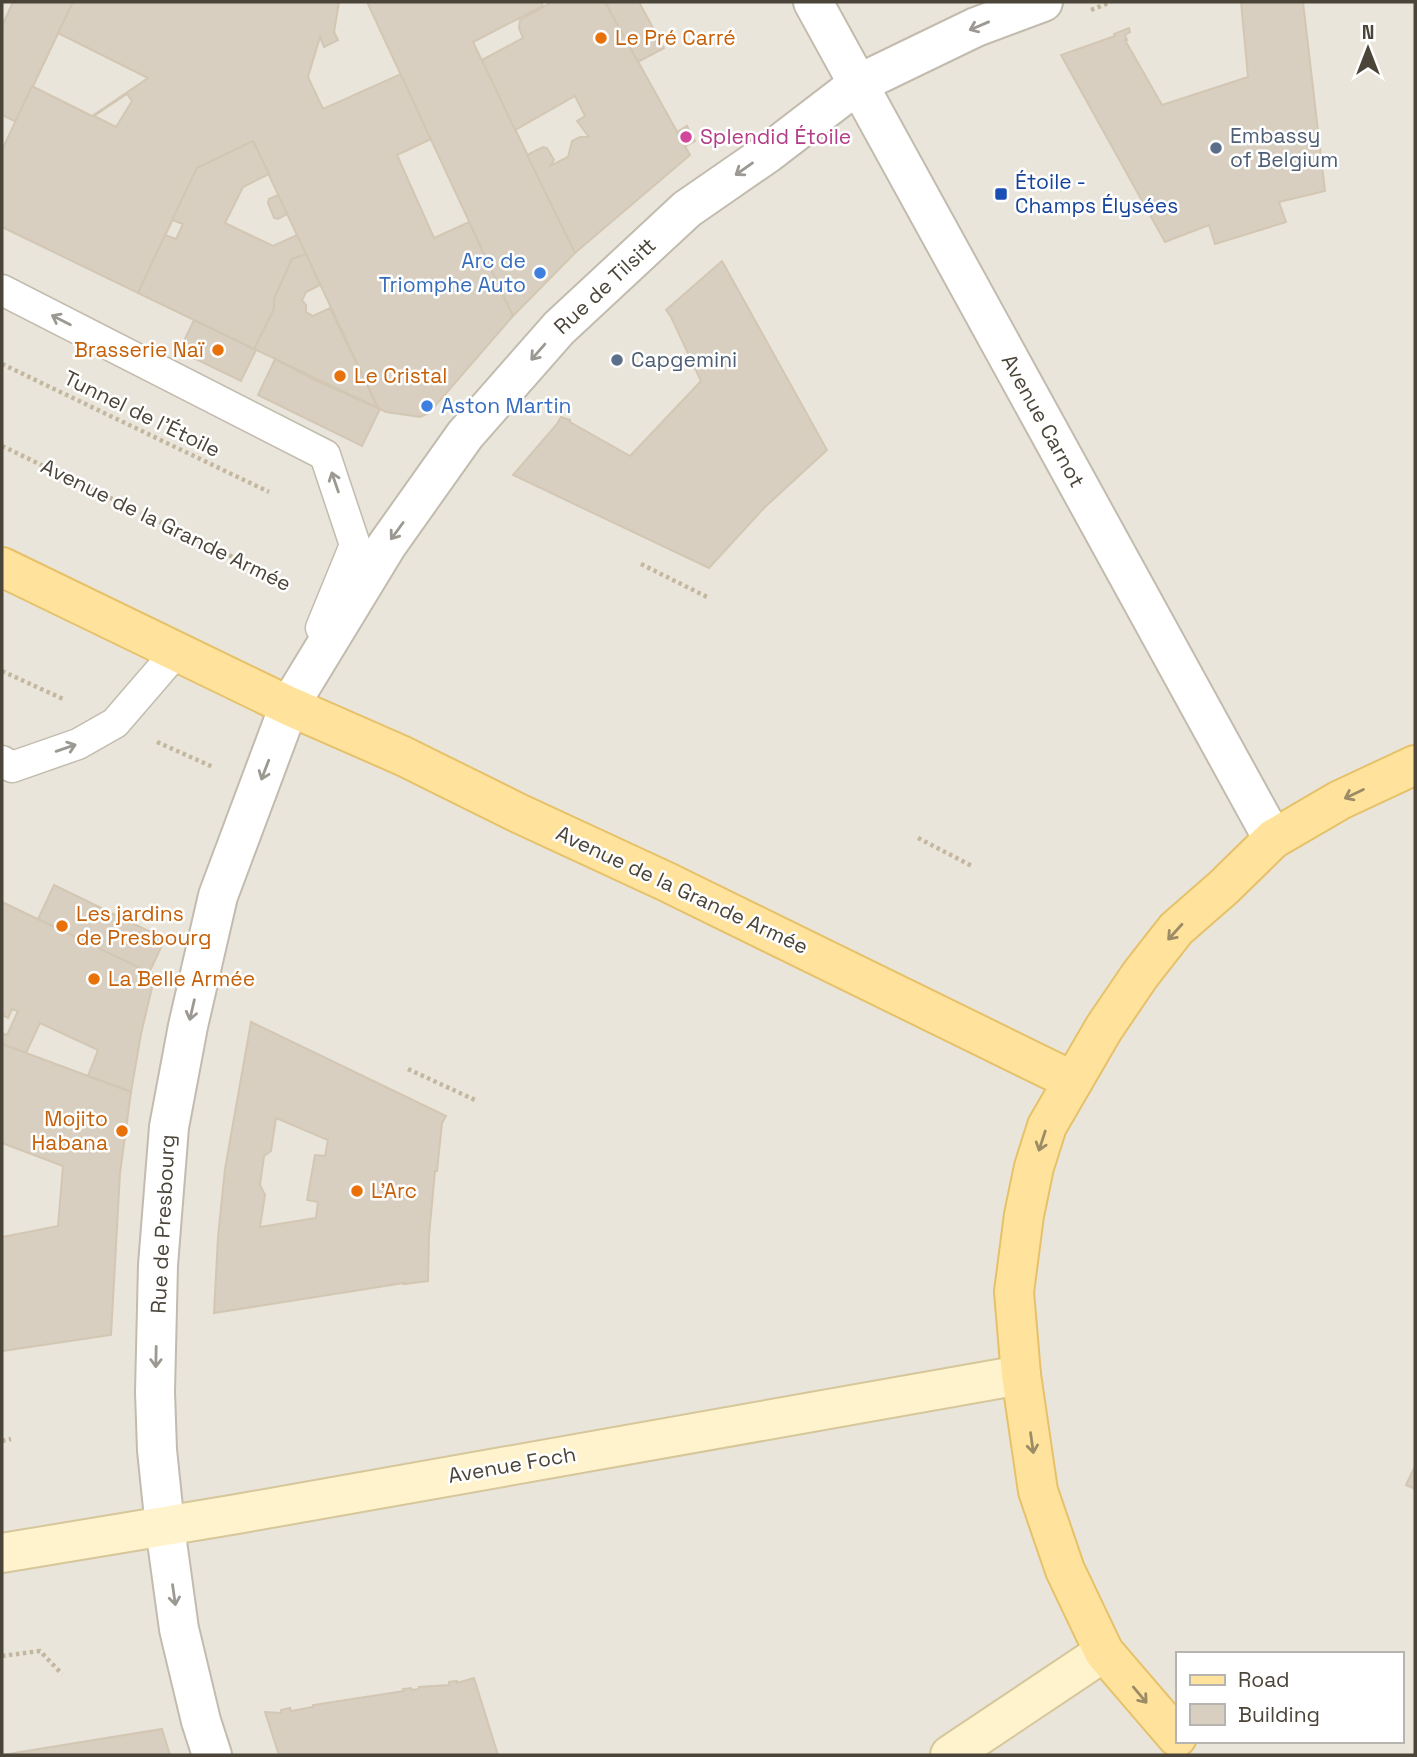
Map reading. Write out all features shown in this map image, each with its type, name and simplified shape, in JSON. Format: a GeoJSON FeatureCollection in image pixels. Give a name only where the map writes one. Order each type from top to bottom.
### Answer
{"type":"FeatureCollection","features":[{"type":"Feature","properties":{"kind":"main road","name":"Avenue de la Grande Armée"},"geometry":{"type":"LineString","coordinates":[[2,566],[289,706],[402,756],[667,881],[1073,1081]]}},
{"type":"Feature","properties":{"kind":"main road"},"geometry":{"type":"LineString","coordinates":[[1176,1736],[1104,1652],[1065,1570],[1038,1491],[1021,1375],[1014,1292],[1024,1215],[1034,1167],[1047,1126],[1073,1081],[1140,975],[1176,929],[1273,839],[1340,800],[1415,765]]}},
{"type":"Feature","properties":{"kind":"main road","name":"Avenue Foch"},"geometry":{"type":"LineString","coordinates":[[2,1553],[165,1527],[1021,1375]]}},
{"type":"Feature","properties":{"kind":"main road"},"geometry":{"type":"LineString","coordinates":[[950,1755],[1104,1652]]}},
{"type":"Feature","properties":{"kind":"street","name":"Avenue Carnot"},"geometry":{"type":"LineString","coordinates":[[813,2],[1273,839]]}},
{"type":"Feature","properties":{"kind":"street","name":"Rue de Tilsitt"},"geometry":{"type":"LineString","coordinates":[[289,706],[387,545],[465,435],[559,328],[687,209],[768,153],[858,84],[976,27],[1043,2]]}},
{"type":"Feature","properties":{"kind":"street","name":"Rue de Presbourg"},"geometry":{"type":"LineString","coordinates":[[212,1755],[179,1629],[165,1527],[157,1450],[155,1392],[158,1265],[169,1127],[188,1026],[218,896],[289,706]]}},
{"type":"Feature","properties":{"kind":"lane"},"geometry":{"type":"LineString","coordinates":[[2,290],[325,455],[355,545],[289,706]]}},
{"type":"Feature","properties":{"kind":"lane"},"geometry":{"type":"LineString","coordinates":[[2,761],[12,766],[26,762],[78,744],[115,723],[177,651]]}},
{"type":"Feature","properties":{"kind":"path"},"geometry":{"type":"LineString","coordinates":[[1086,12],[1111,2]]}},
{"type":"Feature","properties":{"kind":"path","name":"Tunnel de l'Étoile"},"geometry":{"type":"LineString","coordinates":[[2,364],[269,492]]}},
{"type":"Feature","properties":{"kind":"path","name":"Avenue de la Grande Armée"},"geometry":{"type":"LineString","coordinates":[[2,446],[262,570],[331,606]]}},
{"type":"Feature","properties":{"kind":"path"},"geometry":{"type":"LineString","coordinates":[[641,564],[706,597]]}},
{"type":"Feature","properties":{"kind":"path"},"geometry":{"type":"LineString","coordinates":[[918,838],[972,866]]}},
{"type":"Feature","properties":{"kind":"path"},"geometry":{"type":"LineString","coordinates":[[408,1069],[475,1100]]}},
{"type":"Feature","properties":{"kind":"path"},"geometry":{"type":"LineString","coordinates":[[2,1441],[11,1439]]}},
{"type":"Feature","properties":{"kind":"path"},"geometry":{"type":"LineString","coordinates":[[2,1656],[40,1651],[61,1674]]}},
{"type":"Feature","properties":{"kind":"shaded area"},"geometry":{"type":"Polygon","coordinates":[[[2,2],[1415,2],[1415,1755],[2,1755],[2,2]]]}},
{"type":"Feature","properties":{"kind":"building"},"geometry":{"type":"Polygon","coordinates":[[[13,2],[73,2],[16,122],[2,115],[2,26],[13,2]]]}},
{"type":"Feature","properties":{"kind":"building"},"geometry":{"type":"Polygon","coordinates":[[[73,2],[339,2],[334,32],[338,40],[324,47],[320,37],[308,77],[323,109],[401,74],[431,139],[397,155],[434,238],[469,222],[513,316],[429,413],[420,417],[386,412],[378,408],[253,141],[197,168],[138,293],[2,227],[2,150],[32,86],[92,116],[148,78],[58,33],[73,2]],[[127,94],[94,116],[116,127],[132,101],[127,94]]]}},
{"type":"Feature","properties":{"kind":"building"},"geometry":{"type":"Polygon","coordinates":[[[367,2],[541,2],[543,6],[473,42],[575,253],[513,316],[367,2]]]}},
{"type":"Feature","properties":{"kind":"building"},"geometry":{"type":"Polygon","coordinates":[[[552,2],[605,2],[690,155],[575,253],[527,155],[543,147],[547,148],[554,160],[550,166],[568,157],[572,141],[589,137],[577,121],[585,116],[575,96],[515,130],[482,60],[523,38],[519,28],[520,20],[552,2]]]}},
{"type":"Feature","properties":{"kind":"building"},"geometry":{"type":"Polygon","coordinates":[[[605,2],[639,2],[664,48],[638,62],[605,2]]]}},
{"type":"Feature","properties":{"kind":"building","name":"Embassy of Belgium"},"geometry":{"type":"Polygon","coordinates":[[[1241,2],[1303,2],[1325,191],[1279,202],[1286,222],[1215,244],[1209,225],[1165,242],[1061,55],[1115,36],[1114,34],[1129,28],[1130,32],[1125,35],[1125,40],[1162,105],[1248,77],[1241,2]]]}},
{"type":"Feature","properties":{"kind":"building","name":"Splendid Étoile"},"geometry":{"type":"Polygon","coordinates":[[[687,126],[695,141],[686,146],[677,132],[687,126]]]}},
{"type":"Feature","properties":{"kind":"building"},"geometry":{"type":"Polygon","coordinates":[[[253,141],[269,174],[243,187],[225,223],[273,246],[297,235],[306,254],[292,259],[274,299],[274,309],[254,349],[138,293],[165,235],[176,239],[183,224],[172,220],[197,168],[253,141]]]}},
{"type":"Feature","properties":{"kind":"building"},"geometry":{"type":"Polygon","coordinates":[[[278,195],[287,214],[278,219],[274,218],[268,203],[269,199],[278,195]]]}},
{"type":"Feature","properties":{"kind":"building"},"geometry":{"type":"Polygon","coordinates":[[[306,254],[320,285],[306,292],[302,300],[306,305],[306,312],[313,316],[330,308],[378,408],[254,349],[274,309],[274,299],[292,259],[306,254]]]}},
{"type":"Feature","properties":{"kind":"building"},"geometry":{"type":"Polygon","coordinates":[[[722,261],[827,450],[765,507],[709,568],[513,475],[561,417],[630,456],[701,381],[666,310],[722,261]]]}},
{"type":"Feature","properties":{"kind":"building"},"geometry":{"type":"Polygon","coordinates":[[[194,320],[256,350],[241,381],[179,351],[194,320]]]}},
{"type":"Feature","properties":{"kind":"building"},"geometry":{"type":"Polygon","coordinates":[[[275,359],[380,409],[362,446],[258,395],[275,359]]]}},
{"type":"Feature","properties":{"kind":"building"},"geometry":{"type":"Polygon","coordinates":[[[54,885],[165,939],[149,973],[38,919],[54,885]]]}},
{"type":"Feature","properties":{"kind":"building"},"geometry":{"type":"Polygon","coordinates":[[[2,902],[155,975],[131,1092],[88,1076],[98,1050],[40,1023],[26,1053],[2,1044],[2,1033],[7,1035],[18,1011],[12,1009],[8,1018],[2,1015],[2,902]]]}},
{"type":"Feature","properties":{"kind":"building"},"geometry":{"type":"Polygon","coordinates":[[[251,1022],[446,1116],[442,1123],[435,1171],[428,1281],[214,1313],[225,1169],[251,1022]],[[276,1118],[271,1151],[264,1156],[260,1185],[265,1195],[260,1227],[316,1218],[318,1202],[307,1200],[315,1155],[325,1156],[328,1140],[276,1118]]]}},
{"type":"Feature","properties":{"kind":"building"},"geometry":{"type":"Polygon","coordinates":[[[2,1044],[131,1092],[120,1173],[111,1335],[2,1351],[2,1237],[58,1226],[63,1166],[2,1143],[2,1044]]]}},
{"type":"Feature","properties":{"kind":"building"},"geometry":{"type":"Polygon","coordinates":[[[1415,1466],[1415,1489],[1406,1485],[1415,1466]]]}},
{"type":"Feature","properties":{"kind":"building"},"geometry":{"type":"Polygon","coordinates":[[[474,1678],[498,1755],[279,1755],[265,1712],[281,1713],[281,1710],[290,1708],[291,1711],[404,1691],[403,1689],[449,1685],[449,1682],[457,1683],[474,1678]]]}},
{"type":"Feature","properties":{"kind":"building"},"geometry":{"type":"Polygon","coordinates":[[[162,1729],[170,1755],[2,1755],[162,1729]]]}},
{"type":"Feature","properties":{"kind":"place","name":"Le Pré Carré"},"geometry":{"type":"Point","coordinates":[601,38]}},
{"type":"Feature","properties":{"kind":"place","name":"Splendid Étoile"},"geometry":{"type":"Point","coordinates":[686,137]}},
{"type":"Feature","properties":{"kind":"place","name":"Embassy of Belgium"},"geometry":{"type":"Point","coordinates":[1216,148]}},
{"type":"Feature","properties":{"kind":"place","name":"Étoile - Champs Élysées"},"geometry":{"type":"Point","coordinates":[1001,194]}},
{"type":"Feature","properties":{"kind":"place","name":"Arc de Triomphe Auto"},"geometry":{"type":"Point","coordinates":[540,273]}},
{"type":"Feature","properties":{"kind":"place","name":"Brasserie Naï"},"geometry":{"type":"Point","coordinates":[218,350]}},
{"type":"Feature","properties":{"kind":"place","name":"Capgemini"},"geometry":{"type":"Point","coordinates":[617,360]}},
{"type":"Feature","properties":{"kind":"place","name":"Le Cristal"},"geometry":{"type":"Point","coordinates":[340,376]}},
{"type":"Feature","properties":{"kind":"place","name":"Aston Martin"},"geometry":{"type":"Point","coordinates":[427,406]}},
{"type":"Feature","properties":{"kind":"place","name":"Les jardins de Presbourg"},"geometry":{"type":"Point","coordinates":[62,926]}},
{"type":"Feature","properties":{"kind":"place","name":"La Belle Armée"},"geometry":{"type":"Point","coordinates":[94,979]}},
{"type":"Feature","properties":{"kind":"place","name":"Mojito Habana"},"geometry":{"type":"Point","coordinates":[122,1131]}},
{"type":"Feature","properties":{"kind":"place","name":"L'Arc"},"geometry":{"type":"Point","coordinates":[357,1191]}}]}
